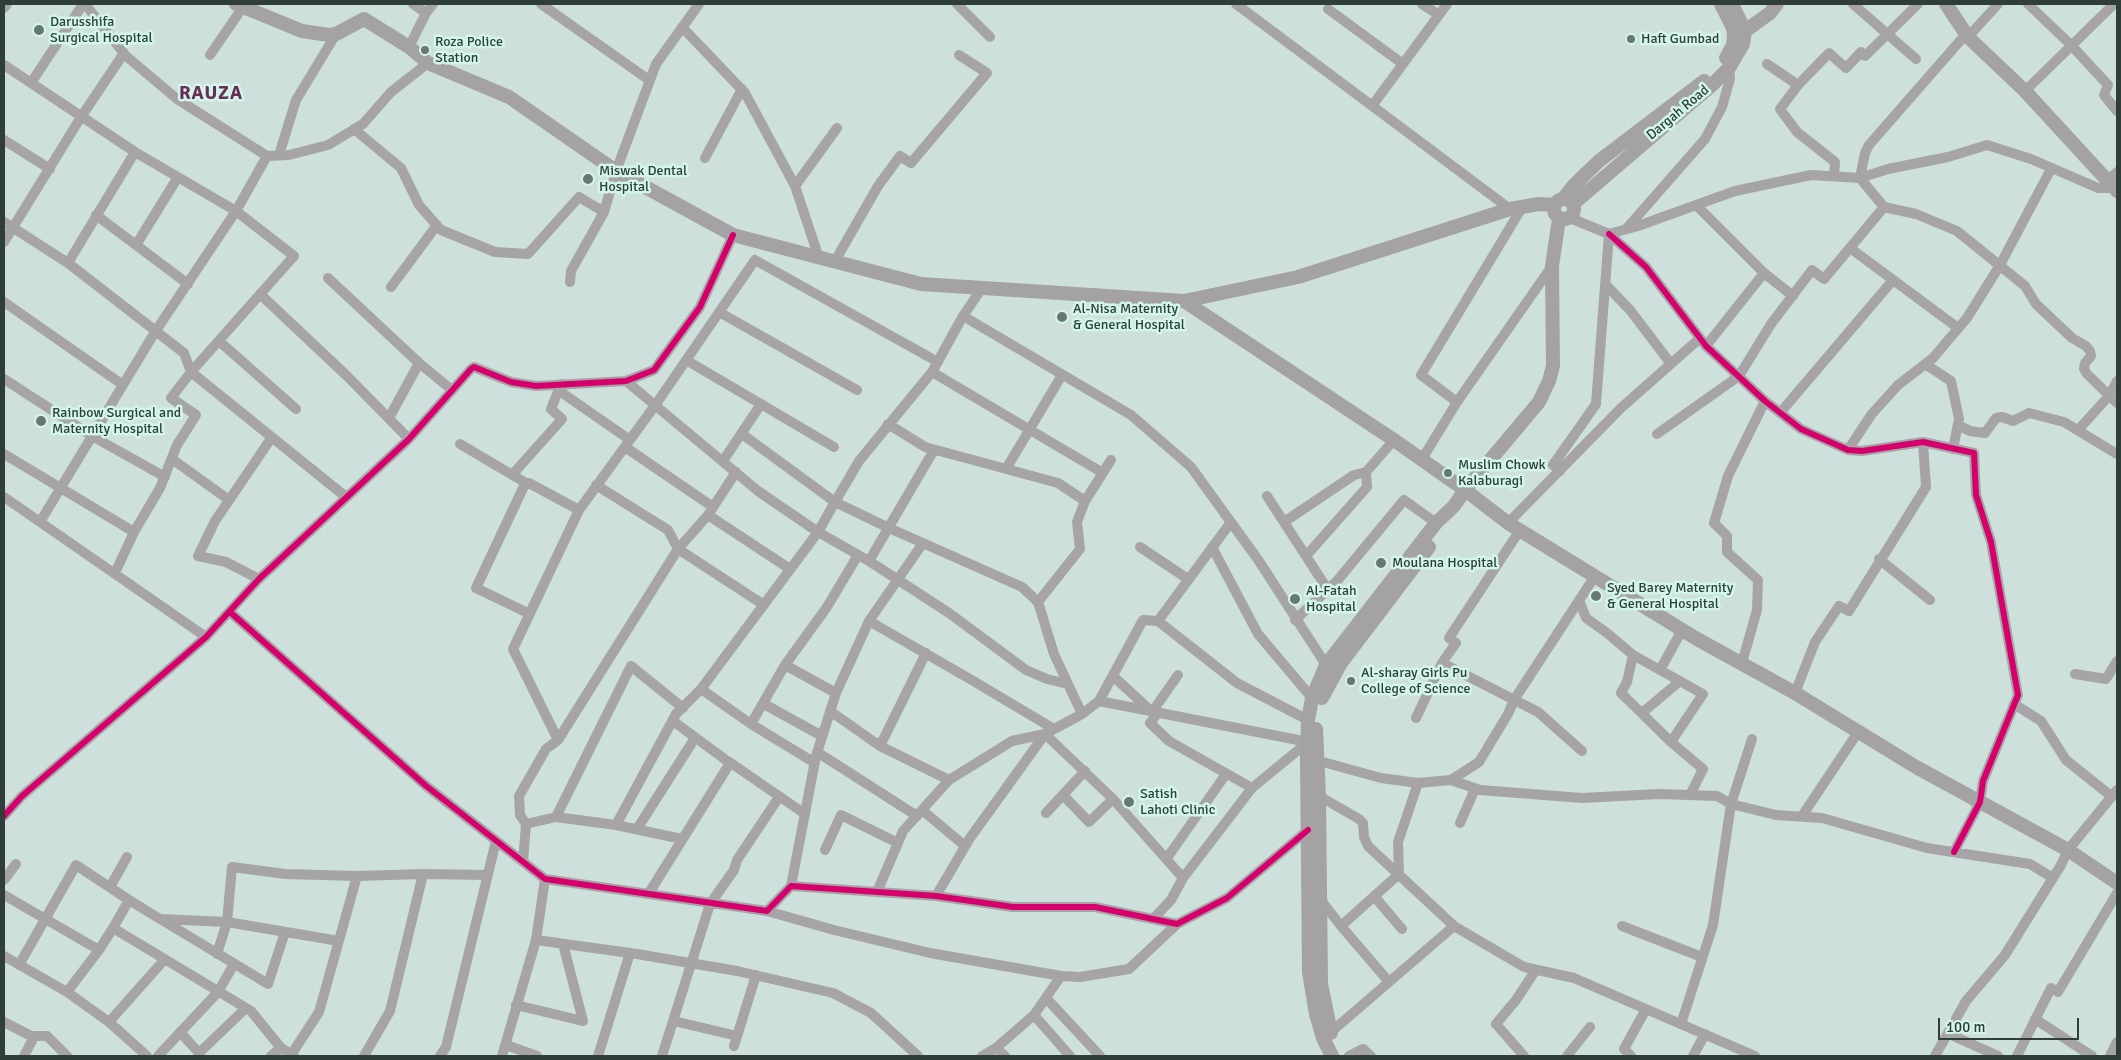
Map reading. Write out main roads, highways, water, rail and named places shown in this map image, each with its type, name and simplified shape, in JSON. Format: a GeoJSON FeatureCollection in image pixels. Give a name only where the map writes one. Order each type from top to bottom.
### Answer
{"type":"FeatureCollection","features":[{"type":"Feature","properties":{"kind":"main road","name":"Dargah Road"},"geometry":{"type":"LineString","coordinates":[[1564,209],[1574,185],[1599,161],[1699,85],[1720,66],[1730,52],[1734,37],[1733,28],[1721,4]]}},
{"type":"Feature","properties":{"kind":"main road"},"geometry":{"type":"LineString","coordinates":[[1732,4],[1745,31],[1770,13],[1777,4]]}},
{"type":"Feature","properties":{"kind":"main road"},"geometry":{"type":"LineString","coordinates":[[1946,4],[1967,35],[2025,91],[2114,183]]}},
{"type":"Feature","properties":{"kind":"main road"},"geometry":{"type":"LineString","coordinates":[[239,6],[302,31],[336,34],[364,18],[409,47],[428,63],[509,97],[616,171],[733,235],[921,284],[1184,301],[1298,277],[1516,207],[1564,209],[1552,266],[1553,366],[1549,381],[1539,402],[1464,490],[1454,506],[1436,523],[1326,665],[1312,698],[1308,720],[1308,742],[1319,796],[1320,984],[1331,1032],[1340,1056]]}},
{"type":"Feature","properties":{"kind":"main road","name":"Dargah Road"},"geometry":{"type":"LineString","coordinates":[[1564,209],[1729,68],[1743,44],[1745,31]]}},
{"type":"Feature","properties":{"kind":"main road"},"geometry":{"type":"LineString","coordinates":[[1184,301],[1422,459],[1514,526],[1682,630],[1795,693],[1858,732],[1980,802],[2068,850],[2117,883]]}},
{"type":"Feature","properties":{"kind":"main road"},"geometry":{"type":"LineString","coordinates":[[1332,1056],[1323,1038],[1316,1014],[1308,972],[1308,830],[1312,759],[1319,705],[1340,663],[1450,520],[1454,506]]}},
{"type":"Feature","properties":{"kind":"place","name":"Darusshifa Surgical Hospital"},"geometry":{"type":"Point","coordinates":[39,30]}},
{"type":"Feature","properties":{"kind":"place","name":"Haft Gumbad"},"geometry":{"type":"Point","coordinates":[1631,39]}},
{"type":"Feature","properties":{"kind":"place","name":"Roza Police Station"},"geometry":{"type":"Point","coordinates":[425,50]}},
{"type":"Feature","properties":{"kind":"place","name":"Miswak Dental Hospital"},"geometry":{"type":"Point","coordinates":[588,179]}},
{"type":"Feature","properties":{"kind":"place","name":"Al-Nisa Maternity & General Hospital"},"geometry":{"type":"Point","coordinates":[1062,317]}},
{"type":"Feature","properties":{"kind":"place","name":"Rainbow Surgical and Maternity Hospital"},"geometry":{"type":"Point","coordinates":[41,421]}},
{"type":"Feature","properties":{"kind":"place","name":"Muslim Chowk Kalaburagi"},"geometry":{"type":"Point","coordinates":[1448,473]}},
{"type":"Feature","properties":{"kind":"place","name":"Moulana Hospital"},"geometry":{"type":"Point","coordinates":[1381,563]}},
{"type":"Feature","properties":{"kind":"place","name":"Syed Barey Maternity & General Hospital"},"geometry":{"type":"Point","coordinates":[1596,596]}},
{"type":"Feature","properties":{"kind":"place","name":"Al-Fatah Hospital"},"geometry":{"type":"Point","coordinates":[1295,599]}},
{"type":"Feature","properties":{"kind":"place","name":"Al-sharay Girls Pu College of Science"},"geometry":{"type":"Point","coordinates":[1351,681]}},
{"type":"Feature","properties":{"kind":"place","name":"Satish Lahoti Clinic"},"geometry":{"type":"Point","coordinates":[1129,802]}},
{"type":"Feature","properties":{"kind":"district","name":"RAUZA"},"geometry":{"type":"Point","coordinates":[211,94]}}]}
